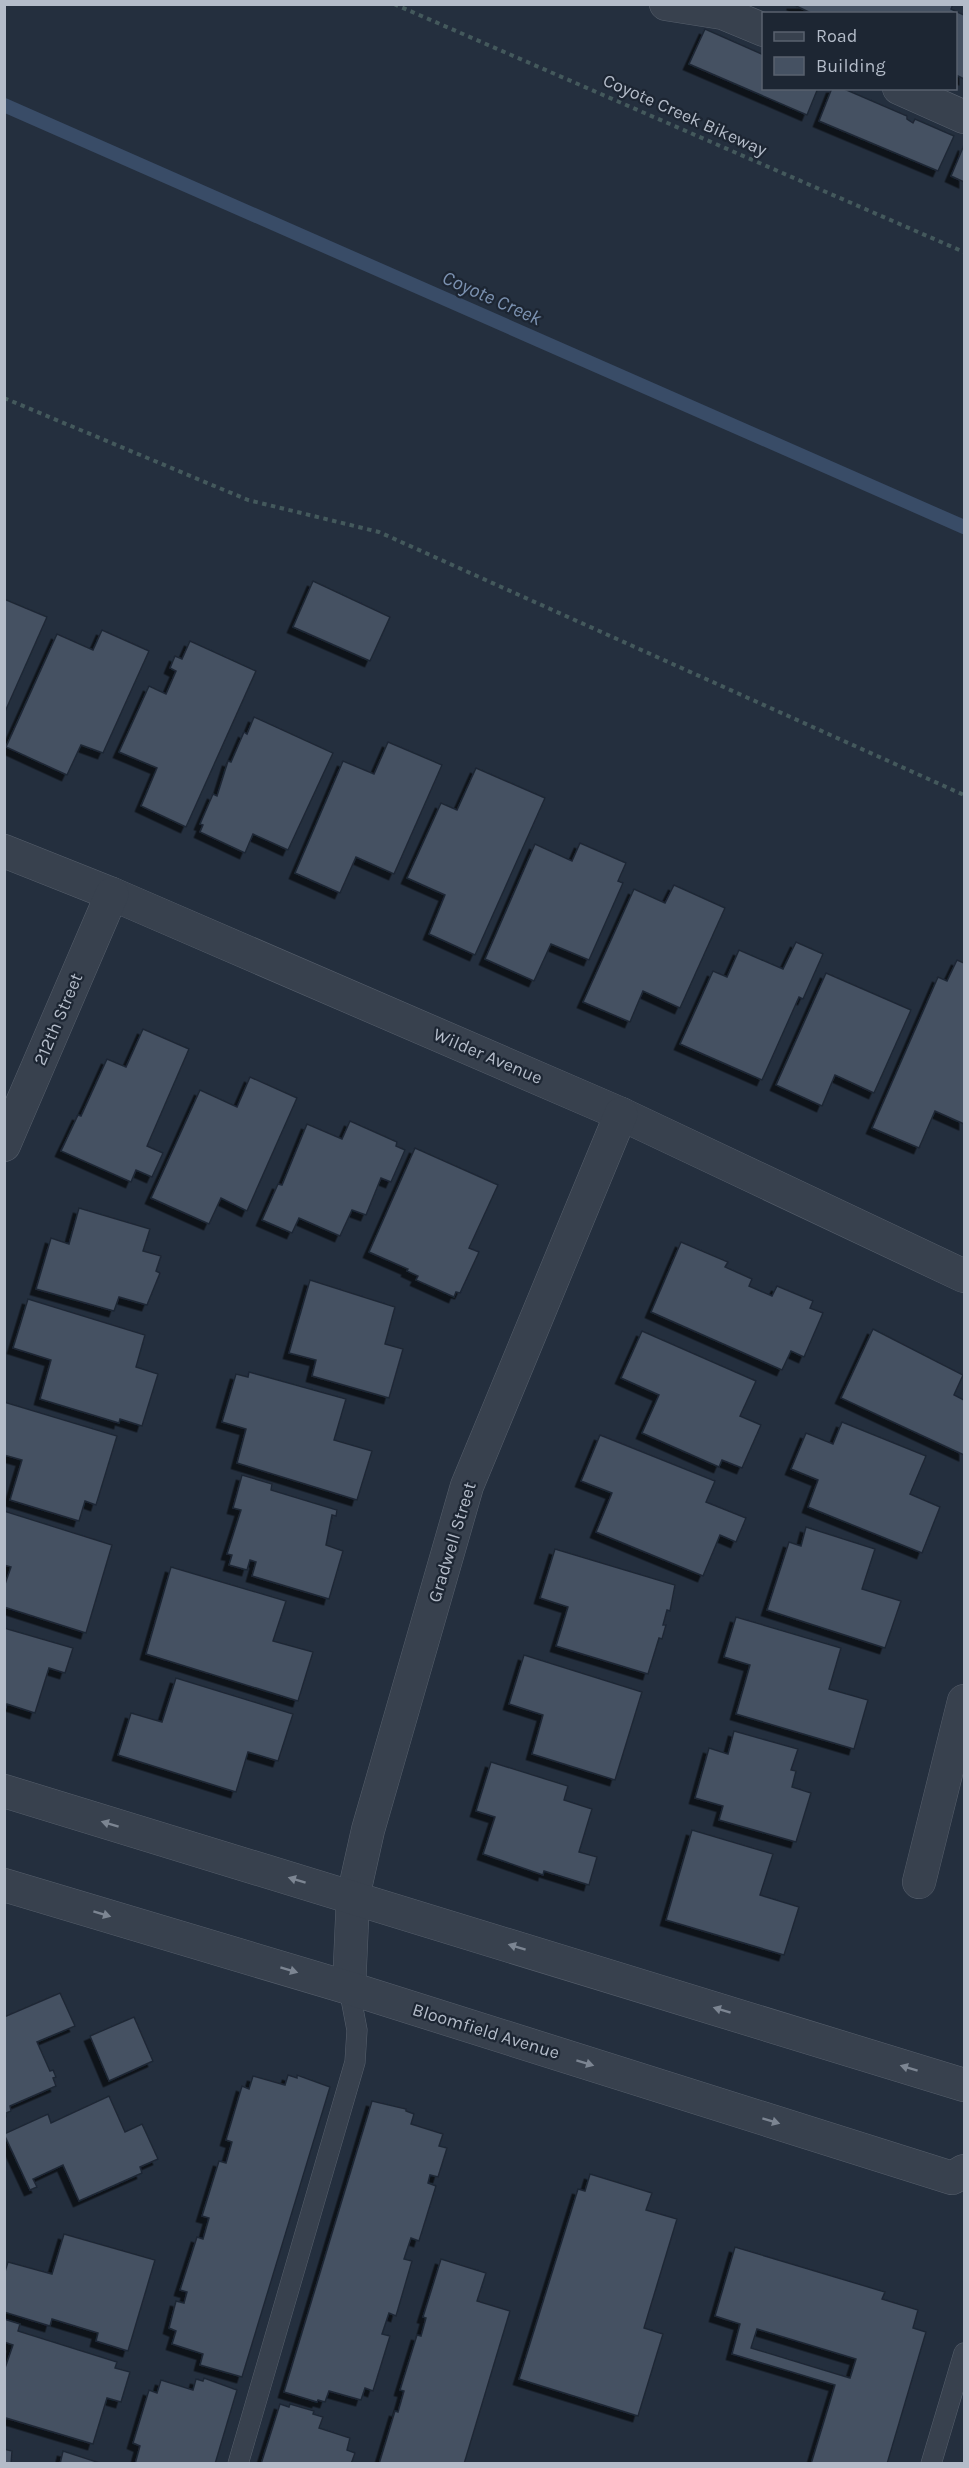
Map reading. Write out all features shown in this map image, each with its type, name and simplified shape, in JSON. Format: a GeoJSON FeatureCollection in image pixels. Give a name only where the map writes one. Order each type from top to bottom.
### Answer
{"type":"FeatureCollection","features":[{"type":"Feature","properties":{"kind":"street"},"geometry":{"type":"LineString","coordinates":[[666,4],[723,13],[762,29]]}},
{"type":"Feature","properties":{"kind":"street"},"geometry":{"type":"LineString","coordinates":[[903,90],[964,117]]}},
{"type":"Feature","properties":{"kind":"street","name":"Wilder Avenue"},"geometry":{"type":"LineString","coordinates":[[4,851],[111,894],[621,1114],[964,1276]]}},
{"type":"Feature","properties":{"kind":"street","name":"212th Street"},"geometry":{"type":"LineString","coordinates":[[4,1144],[111,894]]}},
{"type":"Feature","properties":{"kind":"street","name":"Gradwell Street"},"geometry":{"type":"LineString","coordinates":[[349,1988],[352,1897],[368,1830],[467,1486],[621,1114]]}},
{"type":"Feature","properties":{"kind":"street"},"geometry":{"type":"LineString","coordinates":[[919,1882],[964,1701]]}},
{"type":"Feature","properties":{"kind":"street"},"geometry":{"type":"LineString","coordinates":[[4,1791],[964,2085]]}},
{"type":"Feature","properties":{"kind":"street","name":"Bloomfield Avenue"},"geometry":{"type":"LineString","coordinates":[[4,1885],[349,1988],[952,2178],[964,2171]]}},
{"type":"Feature","properties":{"kind":"lane"},"geometry":{"type":"LineString","coordinates":[[238,2463],[355,2062],[357,2030],[349,1988]]}},
{"type":"Feature","properties":{"kind":"lane"},"geometry":{"type":"LineString","coordinates":[[931,2463],[964,2353]]}},
{"type":"Feature","properties":{"kind":"path","name":"Coyote Creek Bikeway"},"geometry":{"type":"LineString","coordinates":[[393,4],[964,252]]}},
{"type":"Feature","properties":{"kind":"path"},"geometry":{"type":"LineString","coordinates":[[4,398],[248,500],[379,532],[964,795]]}},
{"type":"Feature","properties":{"kind":"building"},"geometry":{"type":"Polygon","coordinates":[[[792,4],[953,4],[951,9],[964,15],[964,79],[957,76],[957,12],[809,12],[792,4]]]}},
{"type":"Feature","properties":{"kind":"building"},"geometry":{"type":"Polygon","coordinates":[[[705,29],[762,54],[762,90],[817,90],[807,115],[689,64],[705,29]]]}},
{"type":"Feature","properties":{"kind":"building"},"geometry":{"type":"Polygon","coordinates":[[[831,90],[847,90],[907,116],[907,119],[913,123],[915,119],[954,136],[938,171],[819,121],[831,90]]]}},
{"type":"Feature","properties":{"kind":"building"},"geometry":{"type":"Polygon","coordinates":[[[964,145],[964,182],[951,176],[964,145]]]}},
{"type":"Feature","properties":{"kind":"building"},"geometry":{"type":"Polygon","coordinates":[[[313,581],[390,617],[370,661],[293,627],[313,581]]]}},
{"type":"Feature","properties":{"kind":"building"},"geometry":{"type":"Polygon","coordinates":[[[4,599],[47,617],[4,714],[4,599]]]}},
{"type":"Feature","properties":{"kind":"building"},"geometry":{"type":"Polygon","coordinates":[[[102,630],[149,651],[103,753],[81,745],[67,775],[6,747],[57,634],[93,650],[102,630]]]}},
{"type":"Feature","properties":{"kind":"building"},"geometry":{"type":"Polygon","coordinates":[[[190,641],[256,671],[186,827],[141,806],[157,768],[119,752],[149,686],[166,694],[176,671],[170,668],[175,656],[182,659],[190,641]]]}},
{"type":"Feature","properties":{"kind":"building"},"geometry":{"type":"Polygon","coordinates":[[[254,717],[333,753],[288,850],[253,834],[245,853],[200,832],[203,825],[200,824],[213,794],[217,796],[228,761],[231,762],[244,732],[247,734],[254,717]]]}},
{"type":"Feature","properties":{"kind":"building"},"geometry":{"type":"Polygon","coordinates":[[[388,742],[442,765],[394,874],[356,857],[340,893],[295,873],[343,761],[374,774],[388,742]]]}},
{"type":"Feature","properties":{"kind":"building"},"geometry":{"type":"Polygon","coordinates":[[[476,768],[545,798],[475,955],[429,934],[445,895],[407,878],[441,803],[457,810],[476,768]]]}},
{"type":"Feature","properties":{"kind":"building"},"geometry":{"type":"Polygon","coordinates":[[[580,843],[626,863],[618,881],[623,883],[589,960],[551,944],[534,981],[485,959],[535,844],[572,861],[580,843]]]}},
{"type":"Feature","properties":{"kind":"building"},"geometry":{"type":"Polygon","coordinates":[[[674,885],[725,908],[680,1008],[643,991],[630,1022],[583,1002],[634,889],[665,903],[674,885]]]}},
{"type":"Feature","properties":{"kind":"building"},"geometry":{"type":"Polygon","coordinates":[[[796,942],[823,954],[803,999],[799,997],[762,1080],[680,1044],[713,971],[727,977],[739,950],[783,969],[796,942]]]}},
{"type":"Feature","properties":{"kind":"building"},"geometry":{"type":"Polygon","coordinates":[[[957,960],[964,963],[964,1124],[935,1111],[919,1148],[872,1128],[938,977],[947,981],[957,960]]]}},
{"type":"Feature","properties":{"kind":"building"},"geometry":{"type":"Polygon","coordinates":[[[826,973],[911,1010],[874,1093],[835,1075],[822,1106],[776,1085],[826,973]]]}},
{"type":"Feature","properties":{"kind":"building"},"geometry":{"type":"Polygon","coordinates":[[[143,1029],[189,1049],[147,1146],[163,1153],[152,1177],[136,1170],[131,1182],[61,1151],[78,1115],[81,1116],[107,1059],[126,1067],[143,1029]]]}},
{"type":"Feature","properties":{"kind":"building"},"geometry":{"type":"Polygon","coordinates":[[[250,1077],[297,1098],[247,1211],[221,1198],[209,1224],[151,1198],[200,1090],[237,1107],[250,1077]]]}},
{"type":"Feature","properties":{"kind":"building"},"geometry":{"type":"Polygon","coordinates":[[[350,1121],[397,1142],[396,1146],[405,1150],[391,1182],[381,1178],[366,1215],[352,1210],[340,1236],[299,1218],[292,1233],[262,1220],[278,1184],[282,1185],[307,1124],[342,1139],[350,1121]]]}},
{"type":"Feature","properties":{"kind":"building"},"geometry":{"type":"Polygon","coordinates":[[[415,1148],[498,1185],[469,1248],[479,1252],[460,1293],[456,1292],[454,1297],[416,1280],[418,1276],[407,1271],[408,1269],[369,1252],[415,1148]]]}},
{"type":"Feature","properties":{"kind":"building"},"geometry":{"type":"Polygon","coordinates":[[[79,1208],[150,1229],[143,1251],[161,1256],[156,1271],[160,1273],[147,1305],[119,1297],[114,1311],[36,1289],[51,1238],[69,1244],[79,1208]]]}},
{"type":"Feature","properties":{"kind":"building"},"geometry":{"type":"Polygon","coordinates":[[[681,1242],[728,1262],[725,1267],[752,1279],[749,1286],[772,1296],[777,1286],[813,1301],[810,1308],[823,1313],[804,1357],[791,1351],[782,1370],[651,1312],[681,1242]]]}},
{"type":"Feature","properties":{"kind":"building"},"geometry":{"type":"Polygon","coordinates":[[[310,1280],[395,1307],[385,1344],[403,1349],[389,1398],[312,1376],[316,1360],[289,1353],[310,1280]]]}},
{"type":"Feature","properties":{"kind":"building"},"geometry":{"type":"Polygon","coordinates":[[[28,1299],[145,1335],[136,1367],[158,1374],[142,1426],[120,1419],[119,1423],[40,1399],[51,1360],[13,1348],[28,1299]]]}},
{"type":"Feature","properties":{"kind":"building"},"geometry":{"type":"Polygon","coordinates":[[[873,1329],[963,1375],[954,1395],[964,1400],[964,1455],[841,1398],[873,1329]]]}},
{"type":"Feature","properties":{"kind":"building"},"geometry":{"type":"Polygon","coordinates":[[[642,1331],[756,1381],[740,1416],[761,1425],[742,1468],[722,1460],[719,1467],[642,1433],[659,1395],[621,1378],[642,1331]]]}},
{"type":"Feature","properties":{"kind":"building"},"geometry":{"type":"Polygon","coordinates":[[[249,1372],[346,1399],[334,1440],[372,1451],[357,1500],[237,1463],[246,1429],[222,1422],[236,1374],[248,1377],[249,1372]]]}},
{"type":"Feature","properties":{"kind":"building"},"geometry":{"type":"Polygon","coordinates":[[[4,1402],[117,1436],[96,1505],[85,1501],[79,1521],[10,1500],[22,1460],[4,1455],[4,1402]]]}},
{"type":"Feature","properties":{"kind":"building"},"geometry":{"type":"Polygon","coordinates":[[[842,1422],[926,1456],[910,1494],[940,1507],[922,1553],[808,1507],[818,1480],[791,1469],[806,1433],[833,1444],[842,1422]]]}},
{"type":"Feature","properties":{"kind":"building"},"geometry":{"type":"Polygon","coordinates":[[[600,1435],[715,1481],[706,1502],[746,1518],[736,1542],[720,1535],[703,1576],[596,1532],[612,1493],[581,1481],[600,1435]]]}},
{"type":"Feature","properties":{"kind":"building"},"geometry":{"type":"Polygon","coordinates":[[[242,1475],[272,1484],[271,1490],[337,1510],[336,1516],[332,1515],[326,1545],[343,1551],[329,1599],[252,1576],[256,1562],[250,1560],[247,1570],[229,1565],[232,1555],[227,1554],[241,1510],[233,1508],[242,1475]]]}},
{"type":"Feature","properties":{"kind":"building"},"geometry":{"type":"Polygon","coordinates":[[[4,1511],[112,1545],[86,1633],[4,1607],[4,1587],[11,1567],[4,1565],[4,1511]]]}},
{"type":"Feature","properties":{"kind":"building"},"geometry":{"type":"Polygon","coordinates":[[[806,1527],[875,1549],[862,1589],[901,1601],[885,1648],[767,1610],[789,1542],[801,1546],[806,1527]]]}},
{"type":"Feature","properties":{"kind":"building"},"geometry":{"type":"Polygon","coordinates":[[[555,1549],[675,1585],[670,1611],[667,1610],[663,1625],[666,1625],[662,1639],[659,1638],[648,1674],[556,1646],[568,1607],[540,1598],[555,1549]]]}},
{"type":"Feature","properties":{"kind":"building"},"geometry":{"type":"Polygon","coordinates":[[[171,1567],[286,1601],[273,1641],[313,1652],[298,1701],[146,1654],[171,1567]]]}},
{"type":"Feature","properties":{"kind":"building"},"geometry":{"type":"Polygon","coordinates":[[[736,1617],[841,1648],[829,1689],[868,1700],[854,1749],[736,1714],[750,1665],[724,1657],[736,1617]]]}},
{"type":"Feature","properties":{"kind":"building"},"geometry":{"type":"Polygon","coordinates":[[[4,1628],[73,1648],[65,1673],[49,1668],[35,1713],[7,1704],[4,1714],[4,1628]]]}},
{"type":"Feature","properties":{"kind":"building"},"geometry":{"type":"Polygon","coordinates":[[[524,1655],[642,1692],[615,1780],[532,1754],[543,1715],[509,1704],[524,1655]]]}},
{"type":"Feature","properties":{"kind":"building"},"geometry":{"type":"Polygon","coordinates":[[[176,1678],[293,1714],[278,1761],[248,1752],[236,1792],[118,1755],[131,1713],[162,1722],[176,1678]]]}},
{"type":"Feature","properties":{"kind":"building"},"geometry":{"type":"Polygon","coordinates":[[[734,1731],[798,1749],[791,1770],[796,1771],[792,1787],[811,1793],[796,1842],[719,1820],[723,1806],[695,1798],[709,1748],[728,1754],[734,1731]]]}},
{"type":"Feature","properties":{"kind":"building"},"geometry":{"type":"Polygon","coordinates":[[[491,1762],[568,1786],[564,1800],[592,1809],[579,1852],[597,1857],[589,1885],[544,1871],[543,1875],[483,1854],[495,1817],[476,1811],[491,1762]]]}},
{"type":"Feature","properties":{"kind":"building"},"geometry":{"type":"Polygon","coordinates":[[[692,1830],[773,1854],[760,1895],[799,1907],[784,1955],[666,1920],[692,1830]]]}},
{"type":"Feature","properties":{"kind":"building"},"geometry":{"type":"Polygon","coordinates":[[[60,1993],[75,2026],[37,2042],[50,2071],[53,2070],[56,2086],[10,2106],[11,2111],[4,2114],[4,2017],[60,1993]]]}},
{"type":"Feature","properties":{"kind":"building"},"geometry":{"type":"Polygon","coordinates":[[[134,2017],[153,2061],[109,2081],[90,2036],[134,2017]]]}},
{"type":"Feature","properties":{"kind":"building"},"geometry":{"type":"Polygon","coordinates":[[[288,2075],[297,2078],[297,2075],[330,2087],[242,2377],[200,2365],[203,2354],[172,2344],[176,2331],[169,2328],[176,2301],[184,2303],[187,2292],[180,2290],[197,2237],[203,2239],[209,2218],[202,2216],[219,2161],[226,2163],[232,2142],[226,2140],[242,2086],[249,2089],[253,2076],[285,2085],[288,2075]]]}},
{"type":"Feature","properties":{"kind":"building"},"geometry":{"type":"Polygon","coordinates":[[[109,2096],[125,2132],[142,2124],[158,2159],[140,2167],[142,2173],[79,2201],[63,2165],[33,2179],[37,2187],[30,2190],[4,2134],[48,2114],[51,2123],[109,2096]]]}},
{"type":"Feature","properties":{"kind":"building"},"geometry":{"type":"Polygon","coordinates":[[[372,2101],[406,2109],[414,2114],[411,2124],[443,2134],[439,2146],[447,2148],[438,2177],[430,2175],[428,2183],[436,2186],[419,2241],[411,2238],[404,2259],[412,2261],[396,2316],[389,2313],[382,2334],[390,2336],[373,2391],[365,2388],[361,2400],[329,2391],[325,2402],[318,2400],[317,2402],[284,2392],[372,2101]]]}},
{"type":"Feature","properties":{"kind":"building"},"geometry":{"type":"Polygon","coordinates":[[[590,2174],[652,2193],[646,2210],[677,2219],[644,2328],[663,2334],[638,2416],[519,2379],[578,2189],[585,2191],[590,2174]]]}},
{"type":"Feature","properties":{"kind":"building"},"geometry":{"type":"Polygon","coordinates":[[[64,2234],[155,2260],[128,2351],[96,2341],[98,2333],[52,2319],[50,2326],[4,2312],[4,2275],[8,2262],[52,2274],[64,2234]]]}},
{"type":"Feature","properties":{"kind":"building"},"geometry":{"type":"Polygon","coordinates":[[[735,2247],[885,2292],[882,2299],[918,2310],[913,2328],[926,2332],[887,2464],[811,2464],[835,2385],[732,2354],[740,2324],[715,2316],[735,2247]],[[757,2329],[751,2348],[850,2378],[856,2359],[757,2329]]]}},
{"type":"Feature","properties":{"kind":"building"},"geometry":{"type":"Polygon","coordinates":[[[441,2259],[486,2273],[477,2301],[510,2311],[464,2464],[379,2464],[395,2411],[398,2412],[404,2391],[400,2390],[417,2335],[421,2336],[426,2318],[423,2317],[441,2259]]]}},
{"type":"Feature","properties":{"kind":"building"},"geometry":{"type":"Polygon","coordinates":[[[4,2319],[20,2324],[18,2331],[117,2362],[115,2368],[130,2372],[121,2402],[107,2398],[93,2444],[6,2418],[4,2424],[4,2371],[13,2345],[4,2342],[4,2319]]]}},
{"type":"Feature","properties":{"kind":"building"},"geometry":{"type":"Polygon","coordinates":[[[204,2378],[237,2390],[215,2464],[135,2464],[140,2446],[133,2443],[149,2390],[157,2393],[161,2380],[193,2390],[196,2379],[203,2381],[204,2378]]]}},
{"type":"Feature","properties":{"kind":"building"},"geometry":{"type":"Polygon","coordinates":[[[280,2404],[289,2407],[290,2404],[314,2411],[313,2414],[323,2417],[319,2428],[350,2438],[347,2450],[355,2453],[351,2464],[261,2464],[280,2404]]]}},
{"type":"Feature","properties":{"kind":"building"},"geometry":{"type":"Polygon","coordinates":[[[4,2449],[12,2451],[11,2464],[4,2464],[4,2449]]]}},
{"type":"Feature","properties":{"kind":"building"},"geometry":{"type":"Polygon","coordinates":[[[63,2451],[103,2464],[60,2464],[63,2451]]]}},
{"type":"Feature","properties":{"kind":"waterway","name":"Coyote Creek"},"geometry":{"type":"LineString","coordinates":[[4,105],[964,527]]}}]}
